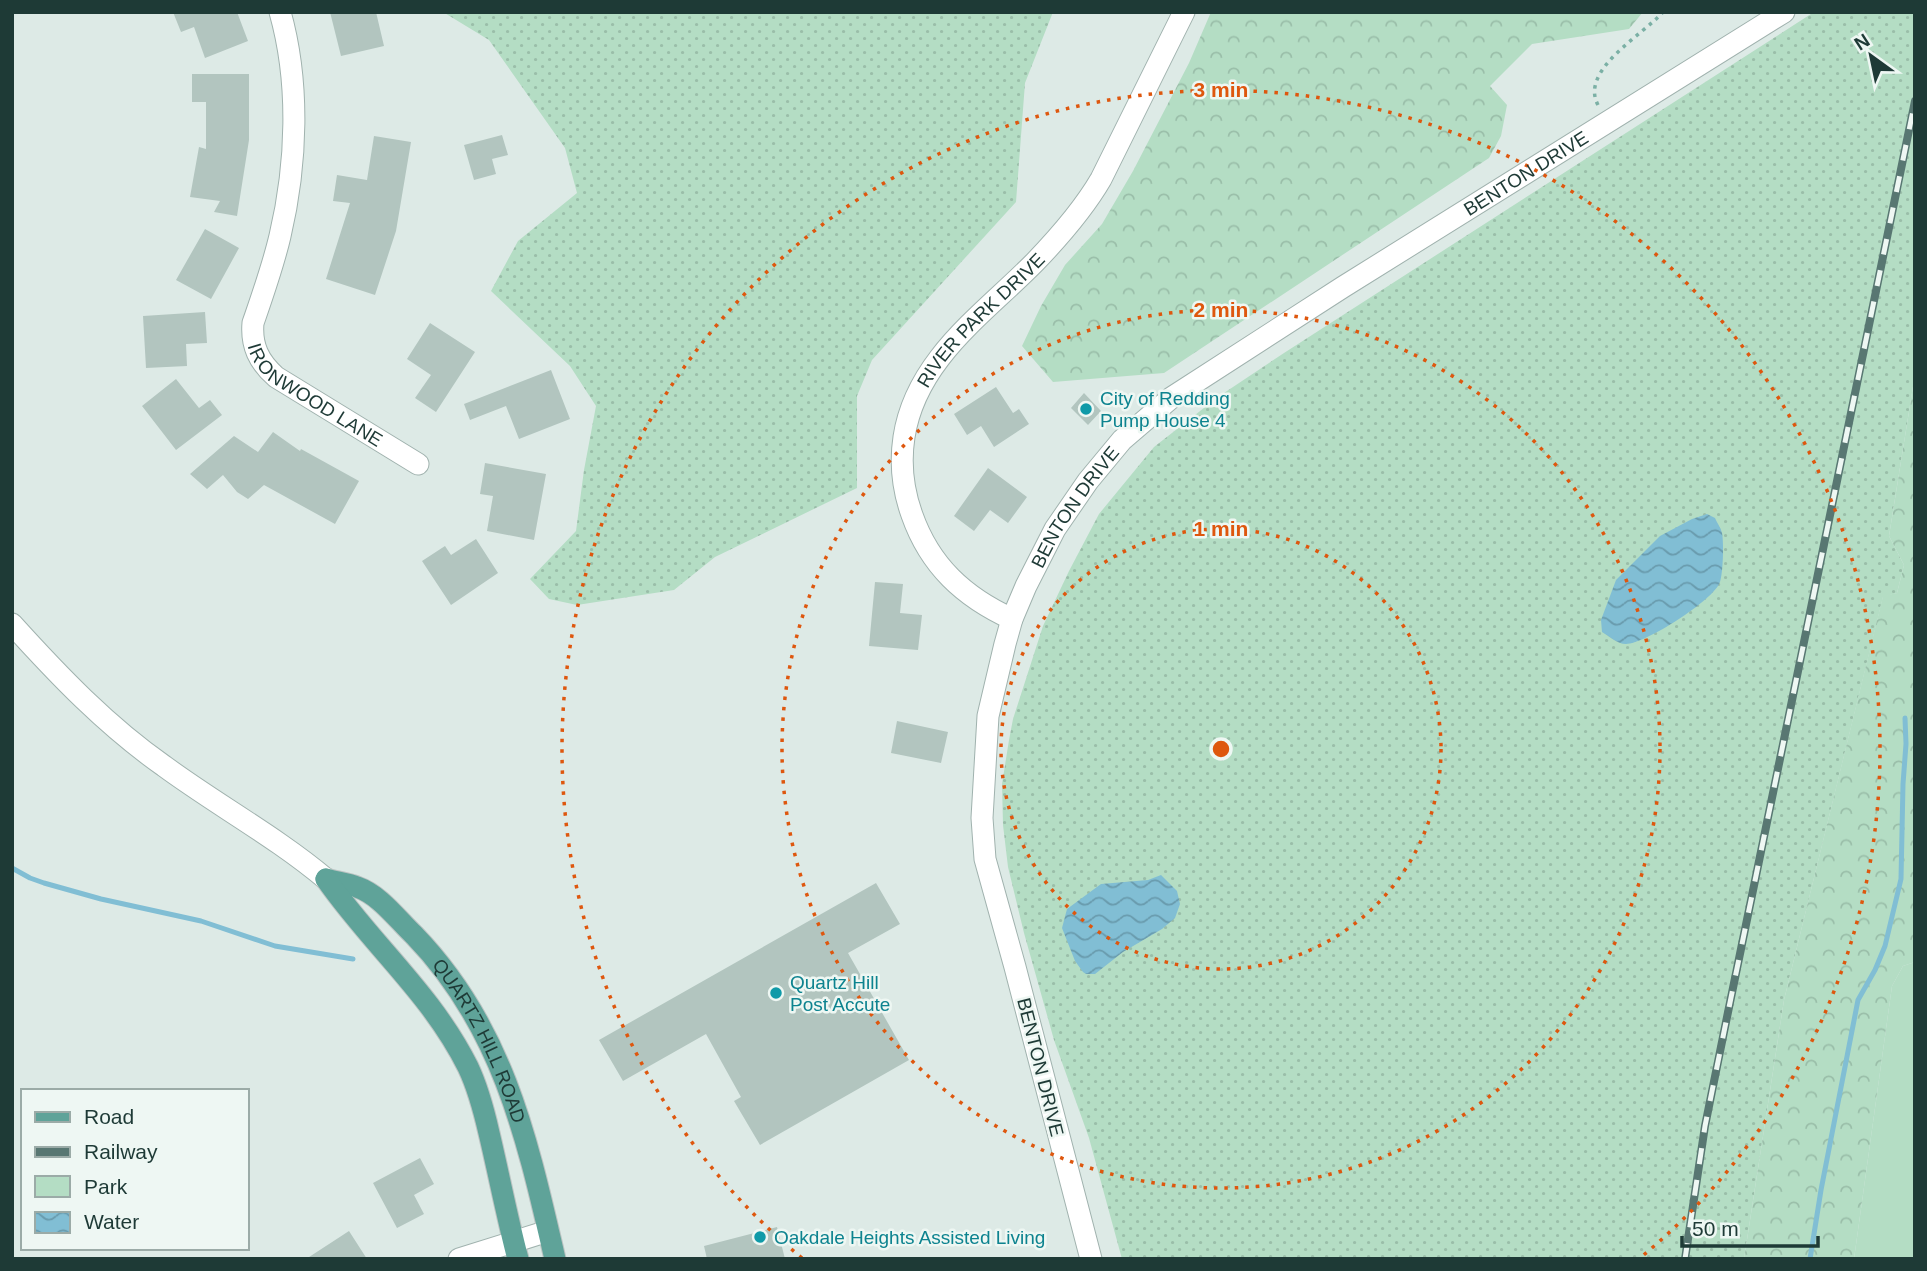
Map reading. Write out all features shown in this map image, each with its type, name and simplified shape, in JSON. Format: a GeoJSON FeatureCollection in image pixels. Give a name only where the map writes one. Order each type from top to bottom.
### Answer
{"type":"FeatureCollection","features":[{"type":"Feature","properties":{"kind":"main road","name":"QUARTZ HILL ROAD"},"geometry":{"type":"LineString","coordinates":[[326,879],[356,886],[376,898],[435,958],[475,1015],[508,1085],[531,1162],[555,1259]]}},
{"type":"Feature","properties":{"kind":"main road","name":"QUARTZ HILL ROAD"},"geometry":{"type":"LineString","coordinates":[[326,879],[343,903],[422,993],[449,1032],[469,1070],[484,1113],[515,1250]]}},
{"type":"Feature","properties":{"kind":"street","name":"IRONWOOD LANE"},"geometry":{"type":"LineString","coordinates":[[280,12],[286,34],[292,86],[292,154],[289,191],[280,235],[253,323],[255,349],[264,365],[276,377],[418,464]]}},
{"type":"Feature","properties":{"kind":"street","name":"RIVER PARK DRIVE"},"geometry":{"type":"LineString","coordinates":[[1012,619],[977,600],[952,581],[931,554],[916,527],[903,480],[902,454],[909,416],[922,384],[948,346],[1035,262],[1080,211],[1101,179],[1184,12]]}},
{"type":"Feature","properties":{"kind":"street","name":"BENTON DRIVE"},"geometry":{"type":"LineString","coordinates":[[1091,1259],[985,859],[982,818],[988,716],[1012,619],[1055,529],[1088,481],[1122,440],[1171,398],[1784,12]]}},
{"type":"Feature","properties":{"kind":"street","name":"QUARTZ HILL ROAD"},"geometry":{"type":"LineString","coordinates":[[12,624],[59,674],[123,735],[326,879]]}},
{"type":"Feature","properties":{"kind":"street"},"geometry":{"type":"LineString","coordinates":[[458,1259],[515,1250],[548,1231]]}},
{"type":"Feature","properties":{"kind":"path"},"geometry":{"type":"LineString","coordinates":[[1607,122],[1593,96],[1602,70],[1617,52],[1663,12]]}},
{"type":"Feature","properties":{"kind":"green space"},"geometry":{"type":"Polygon","coordinates":[[[443,12],[1053,12],[1025,83],[1016,202],[872,360],[857,396],[857,488],[715,557],[674,590],[577,605],[549,599],[530,579],[576,531],[596,406],[570,366],[491,291],[518,241],[577,193],[565,148],[489,40],[443,12]]]}},
{"type":"Feature","properties":{"kind":"green space"},"geometry":{"type":"Polygon","coordinates":[[[1211,12],[1643,12],[1629,29],[1532,44],[1490,86],[1507,105],[1501,136],[1489,158],[1164,373],[1053,382],[1022,346],[1065,265],[1102,224],[1133,171],[1189,63],[1211,12]]]}},
{"type":"Feature","properties":{"kind":"green space"},"geometry":{"type":"Polygon","coordinates":[[[1814,12],[1915,12],[1915,374],[1889,536],[1904,565],[1897,593],[1883,597],[1784,1000],[1744,1259],[1122,1259],[1089,1138],[1054,1040],[1024,933],[1008,867],[1003,825],[1002,784],[1013,719],[1043,626],[1099,514],[1154,447],[1218,397],[1814,12]]]}},
{"type":"Feature","properties":{"kind":"green space"},"geometry":{"type":"Polygon","coordinates":[[[1915,374],[1915,962],[1903,966],[1892,986],[1854,1259],[1744,1259],[1784,1000],[1883,596],[1897,593],[1904,565],[1889,536],[1915,374]]]}},
{"type":"Feature","properties":{"kind":"green space"},"geometry":{"type":"Polygon","coordinates":[[[1915,962],[1915,1259],[1854,1259],[1892,986],[1903,966],[1915,962]]]}},
{"type":"Feature","properties":{"kind":"water"},"geometry":{"type":"Polygon","coordinates":[[[1707,514],[1715,518],[1723,538],[1721,578],[1715,590],[1678,620],[1635,642],[1619,643],[1602,632],[1601,620],[1616,580],[1660,536],[1707,514]]]}},
{"type":"Feature","properties":{"kind":"water"},"geometry":{"type":"Polygon","coordinates":[[[1161,875],[1177,891],[1180,904],[1175,918],[1095,974],[1083,972],[1075,961],[1062,928],[1067,909],[1101,884],[1148,880],[1161,875]]]}},
{"type":"Feature","properties":{"kind":"building"},"geometry":{"type":"Polygon","coordinates":[[[173,12],[237,12],[248,41],[205,58],[194,27],[181,32],[173,12]]]}},
{"type":"Feature","properties":{"kind":"building"},"geometry":{"type":"Polygon","coordinates":[[[330,12],[376,12],[384,46],[341,56],[330,12]]]}},
{"type":"Feature","properties":{"kind":"building"},"geometry":{"type":"Polygon","coordinates":[[[192,74],[249,74],[249,140],[237,216],[214,212],[220,201],[190,197],[199,147],[206,149],[206,102],[192,102],[192,74]]]}},
{"type":"Feature","properties":{"kind":"building"},"geometry":{"type":"Polygon","coordinates":[[[502,135],[508,155],[492,159],[496,174],[474,180],[464,145],[502,135]]]}},
{"type":"Feature","properties":{"kind":"building"},"geometry":{"type":"Polygon","coordinates":[[[374,136],[411,142],[396,231],[375,295],[326,279],[350,203],[333,201],[337,175],[367,180],[374,136]]]}},
{"type":"Feature","properties":{"kind":"building"},"geometry":{"type":"Polygon","coordinates":[[[205,229],[239,248],[211,299],[176,280],[205,229]]]}},
{"type":"Feature","properties":{"kind":"building"},"geometry":{"type":"Polygon","coordinates":[[[205,312],[207,343],[186,344],[187,366],[146,368],[143,316],[205,312]]]}},
{"type":"Feature","properties":{"kind":"building"},"geometry":{"type":"Polygon","coordinates":[[[430,323],[475,352],[436,412],[415,398],[431,375],[407,359],[430,323]]]}},
{"type":"Feature","properties":{"kind":"building"},"geometry":{"type":"Polygon","coordinates":[[[551,370],[570,419],[519,439],[506,406],[470,420],[464,404],[551,370]]]}},
{"type":"Feature","properties":{"kind":"building"},"geometry":{"type":"Polygon","coordinates":[[[176,379],[199,408],[210,400],[222,415],[176,450],[142,406],[176,379]]]}},
{"type":"Feature","properties":{"kind":"building"},"geometry":{"type":"Polygon","coordinates":[[[996,387],[1013,413],[1019,409],[1029,424],[994,447],[981,426],[967,435],[954,414],[996,387]]]}},
{"type":"Feature","properties":{"kind":"building","name":"City of Redding Pump House 4"},"geometry":{"type":"Polygon","coordinates":[[[1084,393],[1101,411],[1088,425],[1071,408],[1084,393]]]}},
{"type":"Feature","properties":{"kind":"building"},"geometry":{"type":"Polygon","coordinates":[[[273,432],[300,451],[301,449],[359,481],[335,524],[264,485],[248,499],[237,492],[223,475],[207,489],[190,474],[234,436],[258,452],[273,432]]]}},
{"type":"Feature","properties":{"kind":"building"},"geometry":{"type":"Polygon","coordinates":[[[485,463],[546,474],[534,540],[487,531],[493,496],[480,494],[485,463]]]}},
{"type":"Feature","properties":{"kind":"building"},"geometry":{"type":"Polygon","coordinates":[[[988,468],[1027,497],[1008,523],[990,510],[974,531],[954,516],[988,468]]]}},
{"type":"Feature","properties":{"kind":"building"},"geometry":{"type":"Polygon","coordinates":[[[476,539],[498,573],[451,605],[422,561],[445,546],[451,555],[476,539]]]}},
{"type":"Feature","properties":{"kind":"building"},"geometry":{"type":"Polygon","coordinates":[[[875,582],[903,584],[900,613],[922,615],[918,650],[869,646],[875,582]]]}},
{"type":"Feature","properties":{"kind":"building"},"geometry":{"type":"Polygon","coordinates":[[[897,721],[948,732],[941,763],[891,753],[897,721]]]}},
{"type":"Feature","properties":{"kind":"building","name":"Quartz Hill Post Accute"},"geometry":{"type":"Polygon","coordinates":[[[876,883],[900,924],[848,953],[909,1060],[760,1145],[734,1101],[741,1097],[706,1034],[623,1081],[599,1040],[876,883]]]}},
{"type":"Feature","properties":{"kind":"building"},"geometry":{"type":"Polygon","coordinates":[[[420,1158],[434,1184],[414,1195],[424,1214],[397,1228],[373,1183],[420,1158]]]}},
{"type":"Feature","properties":{"kind":"building","name":"Oakdale Heights Assisted Living"},"geometry":{"type":"Polygon","coordinates":[[[777,1227],[785,1259],[707,1259],[704,1246],[777,1227]]]}},
{"type":"Feature","properties":{"kind":"building"},"geometry":{"type":"Polygon","coordinates":[[[349,1231],[367,1259],[306,1259],[349,1231]]]}},
{"type":"Feature","properties":{"kind":"waterway"},"geometry":{"type":"LineString","coordinates":[[1810,1259],[1858,1000],[1885,946],[1901,879],[1905,718]]}},
{"type":"Feature","properties":{"kind":"waterway"},"geometry":{"type":"LineString","coordinates":[[12,868],[44,883],[101,899],[201,921],[275,946],[353,959]]}},
{"type":"Feature","properties":{"kind":"railway"},"geometry":{"type":"LineString","coordinates":[[1685,1259],[1705,1126],[1915,101]]}},
{"type":"Feature","properties":{"kind":"place","name":"City of Redding Pump House 4"},"geometry":{"type":"Point","coordinates":[1086,409]}},
{"type":"Feature","properties":{"kind":"place","name":"Quartz Hill Post Accute"},"geometry":{"type":"Point","coordinates":[776,993]}},
{"type":"Feature","properties":{"kind":"place","name":"Oakdale Heights Assisted Living"},"geometry":{"type":"Point","coordinates":[760,1237]}}]}
